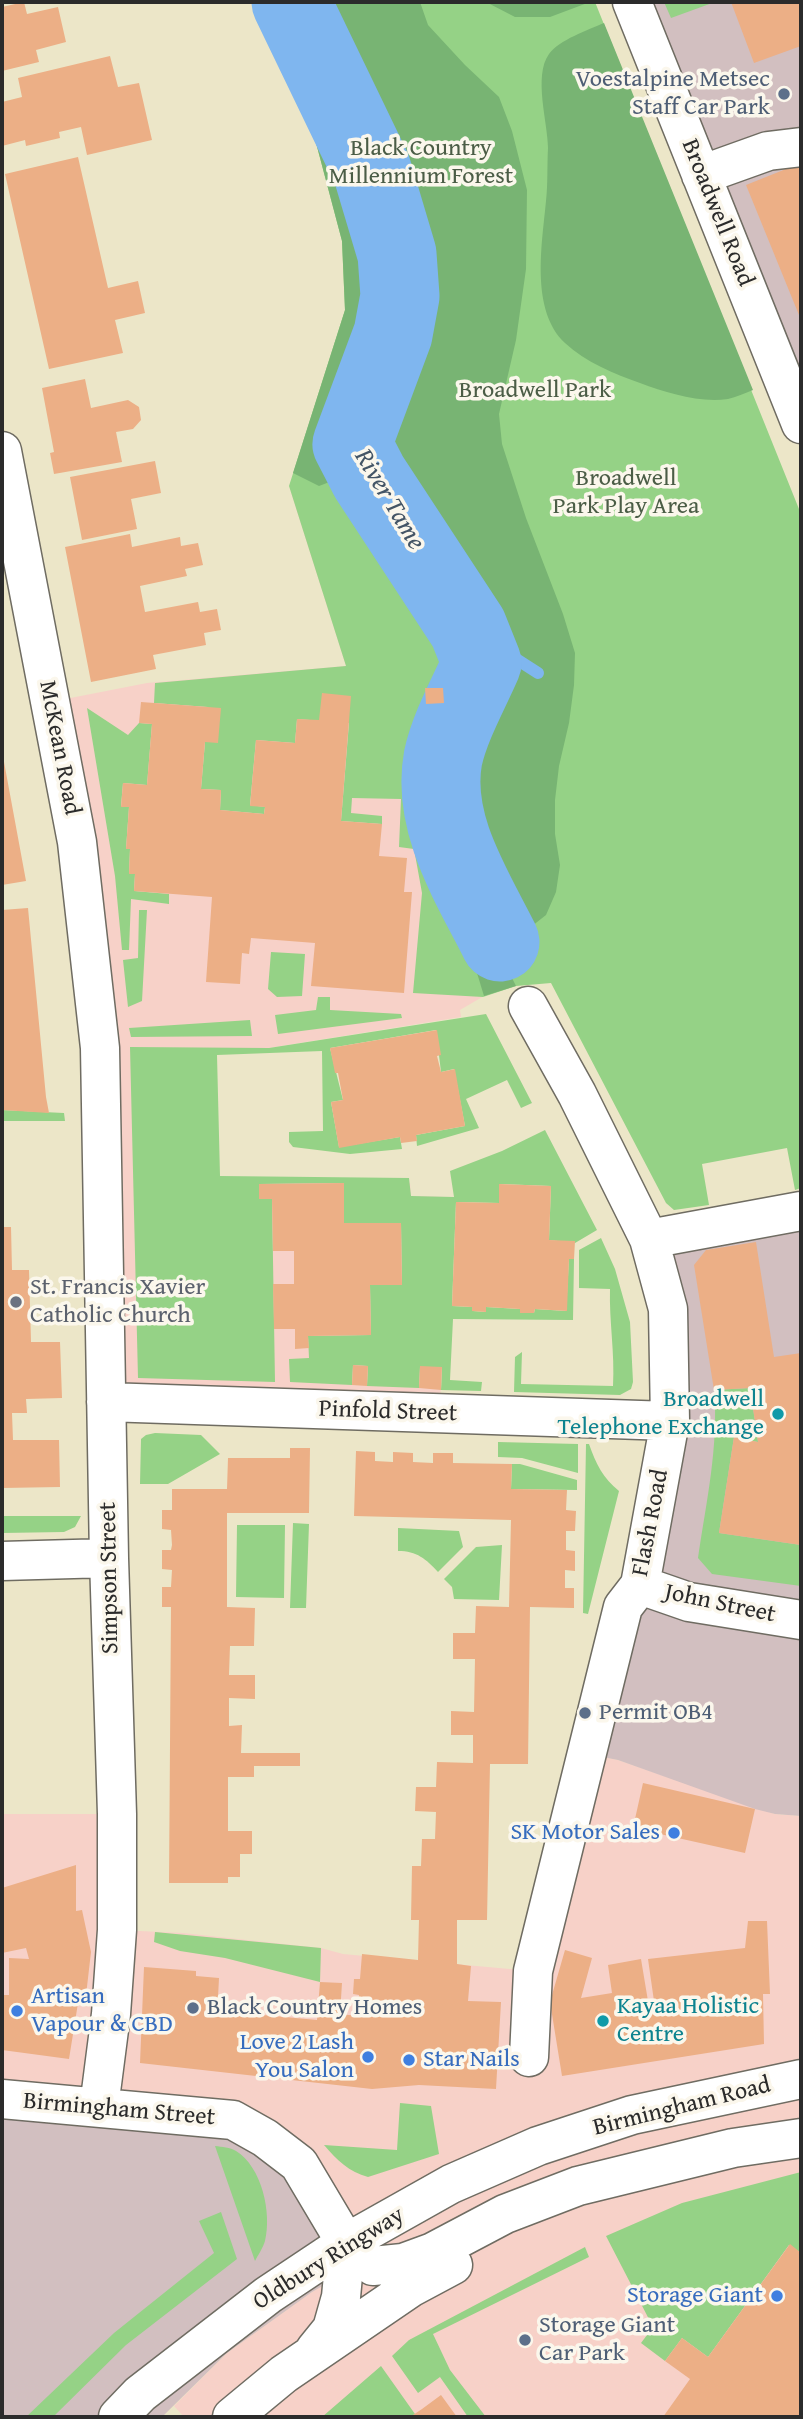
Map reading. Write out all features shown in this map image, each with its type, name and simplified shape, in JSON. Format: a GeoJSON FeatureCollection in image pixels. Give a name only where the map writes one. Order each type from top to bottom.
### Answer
{"type":"FeatureCollection","features":[{"type":"Feature","properties":{"kind":"street","name":"Broadwell Road"},"geometry":{"type":"LineString","coordinates":[[632,2],[801,424]]}},
{"type":"Feature","properties":{"kind":"street"},"geometry":{"type":"LineString","coordinates":[[701,175],[768,150],[801,147]]}},
{"type":"Feature","properties":{"kind":"street","name":"McKean Road"},"geometry":{"type":"LineString","coordinates":[[2,451],[77,842],[100,1048]]}},
{"type":"Feature","properties":{"kind":"street","name":"Flash Road"},"geometry":{"type":"LineString","coordinates":[[528,1006],[577,1094],[649,1239],[668,1309],[670,1421],[640,1585],[622,1607],[533,1970],[529,2057]]}},
{"type":"Feature","properties":{"kind":"street","name":"Simpson Street"},"geometry":{"type":"LineString","coordinates":[[99,2107],[111,2014],[117,1930],[117,1814],[109,1558],[100,1048]]}},
{"type":"Feature","properties":{"kind":"street"},"geometry":{"type":"LineString","coordinates":[[649,1239],[801,1211]]}},
{"type":"Feature","properties":{"kind":"street","name":"Pinfold Street"},"geometry":{"type":"LineString","coordinates":[[106,1402],[670,1421]]}},
{"type":"Feature","properties":{"kind":"street"},"geometry":{"type":"LineString","coordinates":[[2,1561],[109,1558]]}},
{"type":"Feature","properties":{"kind":"street","name":"John Street"},"geometry":{"type":"LineString","coordinates":[[640,1585],[689,1602],[801,1620]]}},
{"type":"Feature","properties":{"kind":"street","name":"Birmingham Road"},"geometry":{"type":"LineString","coordinates":[[564,2138],[632,2115],[801,2079]]}},
{"type":"Feature","properties":{"kind":"street"},"geometry":{"type":"LineString","coordinates":[[564,2138],[745,2102],[801,2095]]}},
{"type":"Feature","properties":{"kind":"street","name":"Birmingham Street"},"geometry":{"type":"LineString","coordinates":[[2,2099],[233,2120],[265,2138],[299,2164],[346,2243],[373,2266],[403,2263],[433,2252],[478,2227],[534,2203],[578,2186],[632,2172]]}},
{"type":"Feature","properties":{"kind":"street","name":"Oldbury Ringway"},"geometry":{"type":"LineString","coordinates":[[118,2417],[140,2394],[201,2345],[268,2295],[346,2243],[451,2184],[538,2146],[564,2138]]}},
{"type":"Feature","properties":{"kind":"street"},"geometry":{"type":"LineString","coordinates":[[234,2416],[284,2374],[410,2288],[632,2172],[733,2148],[801,2138]]}},
{"type":"Feature","properties":{"kind":"street"},"geometry":{"type":"LineString","coordinates":[[310,2357],[332,2329],[341,2297],[346,2243]]}},
{"type":"Feature","properties":{"kind":"shaded area"},"geometry":{"type":"Polygon","coordinates":[[[632,2],[801,2],[801,424],[632,2]]]}},
{"type":"Feature","properties":{"kind":"shaded area"},"geometry":{"type":"Polygon","coordinates":[[[289,486],[484,996],[460,1010],[461,1017],[269,1048],[204,1048],[205,1183],[410,1183],[411,1196],[446,1197],[440,1414],[106,1402],[100,1048],[50,702],[147,683],[346,666],[289,486]]]}},
{"type":"Feature","properties":{"kind":"shaded area"},"geometry":{"type":"Polygon","coordinates":[[[801,1217],[801,1816],[755,1809],[618,1760],[587,1754],[670,1421],[649,1239],[801,1217]]]}},
{"type":"Feature","properties":{"kind":"shaded area"},"geometry":{"type":"Polygon","coordinates":[[[587,1754],[618,1760],[775,1814],[801,1816],[801,2417],[184,2417],[174,2406],[227,2353],[312,2292],[358,2266],[2,2099],[2,1814],[117,1814],[118,1930],[183,1933],[321,1948],[343,1954],[532,1971],[587,1754]]]}},
{"type":"Feature","properties":{"kind":"shaded area"},"geometry":{"type":"Polygon","coordinates":[[[2,2099],[265,2138],[358,2266],[312,2292],[227,2353],[162,2417],[2,2417],[2,2099]]]}},
{"type":"Feature","properties":{"kind":"green space","name":"Broadwell Park"},"geometry":{"type":"Polygon","coordinates":[[[255,2],[595,2],[801,514],[801,1188],[795,1190],[787,1148],[702,1164],[709,1205],[674,1210],[666,1203],[551,983],[516,986],[483,997],[413,993],[422,893],[414,849],[399,847],[401,799],[352,798],[351,813],[382,816],[382,824],[341,821],[349,723],[297,719],[295,743],[256,740],[250,805],[265,807],[264,814],[220,810],[221,790],[201,789],[208,707],[154,703],[155,683],[346,666],[289,486],[345,310],[342,241],[315,139],[255,2]]]}},
{"type":"Feature","properties":{"kind":"green space","name":"Black Country Millennium Forest"},"geometry":{"type":"Polygon","coordinates":[[[255,2],[420,2],[428,25],[499,97],[512,131],[527,190],[526,269],[516,340],[499,414],[502,444],[575,653],[574,685],[555,800],[555,834],[560,865],[556,892],[546,915],[499,952],[516,986],[484,996],[424,799],[442,715],[470,660],[466,650],[348,475],[319,486],[293,473],[345,310],[342,241],[315,139],[255,2]]]}},
{"type":"Feature","properties":{"kind":"green space"},"geometry":{"type":"Polygon","coordinates":[[[486,2],[590,2],[550,17],[515,17],[486,2]]]}},
{"type":"Feature","properties":{"kind":"green space"},"geometry":{"type":"Polygon","coordinates":[[[664,2],[715,2],[671,18],[664,2]]]}},
{"type":"Feature","properties":{"kind":"green space","name":"Black Country Millennium Forest"},"geometry":{"type":"Polygon","coordinates":[[[604,23],[753,390],[728,399],[706,400],[650,387],[582,356],[565,343],[554,329],[547,313],[541,276],[548,148],[542,100],[544,63],[560,44],[604,23]]]}},
{"type":"Feature","properties":{"kind":"green space"},"geometry":{"type":"Polygon","coordinates":[[[87,708],[128,735],[139,723],[152,724],[147,785],[123,783],[121,806],[129,807],[126,849],[130,849],[129,873],[135,874],[134,891],[169,894],[169,904],[131,899],[129,950],[122,950],[115,876],[87,708]]]}},
{"type":"Feature","properties":{"kind":"green space"},"geometry":{"type":"Polygon","coordinates":[[[139,910],[147,910],[142,1001],[128,1007],[123,960],[138,958],[139,910]]]}},
{"type":"Feature","properties":{"kind":"green space"},"geometry":{"type":"Polygon","coordinates":[[[271,952],[305,954],[302,996],[277,997],[268,989],[271,952]]]}},
{"type":"Feature","properties":{"kind":"green space"},"geometry":{"type":"Polygon","coordinates":[[[318,997],[330,997],[330,1010],[401,1014],[402,1018],[278,1034],[275,1015],[316,1010],[318,997]]]}},
{"type":"Feature","properties":{"kind":"green space"},"geometry":{"type":"Polygon","coordinates":[[[486,1014],[532,1103],[521,1108],[507,1080],[466,1099],[479,1128],[417,1146],[416,1135],[465,1126],[454,1069],[441,1072],[436,1030],[330,1048],[343,1100],[331,1102],[339,1147],[400,1137],[402,1149],[350,1154],[293,1147],[289,1142],[289,1132],[323,1131],[322,1051],[217,1055],[220,1176],[409,1178],[411,1196],[454,1197],[450,1171],[502,1151],[545,1130],[597,1230],[575,1243],[549,1240],[551,1186],[500,1184],[499,1203],[456,1202],[452,1306],[472,1307],[473,1311],[486,1312],[486,1307],[520,1309],[520,1313],[534,1313],[535,1309],[566,1311],[569,1259],[574,1259],[573,1320],[453,1319],[450,1380],[482,1382],[481,1391],[441,1390],[442,1367],[420,1367],[419,1388],[367,1386],[368,1366],[353,1365],[352,1385],[290,1382],[289,1359],[309,1358],[308,1336],[371,1335],[370,1285],[402,1285],[401,1223],[344,1223],[343,1183],[259,1184],[259,1199],[272,1199],[275,1382],[138,1378],[130,1047],[269,1048],[486,1014]]]}},
{"type":"Feature","properties":{"kind":"green space"},"geometry":{"type":"Polygon","coordinates":[[[250,1020],[252,1036],[131,1037],[129,1028],[250,1020]]]}},
{"type":"Feature","properties":{"kind":"green space"},"geometry":{"type":"Polygon","coordinates":[[[2,1110],[64,1113],[65,1121],[2,1121],[2,1110]]]}},
{"type":"Feature","properties":{"kind":"green space"},"geometry":{"type":"Polygon","coordinates":[[[601,1238],[615,1269],[630,1322],[633,1382],[631,1389],[620,1395],[514,1392],[515,1357],[522,1352],[521,1384],[613,1386],[610,1289],[579,1288],[579,1250],[601,1238]]]}},
{"type":"Feature","properties":{"kind":"green space"},"geometry":{"type":"Polygon","coordinates":[[[750,1388],[758,1442],[734,1437],[719,1533],[801,1545],[801,1586],[712,1574],[698,1558],[715,1432],[714,1390],[750,1388]]]}},
{"type":"Feature","properties":{"kind":"green space"},"geometry":{"type":"Polygon","coordinates":[[[155,1433],[201,1435],[220,1454],[168,1484],[140,1484],[141,1439],[155,1433]]]}},
{"type":"Feature","properties":{"kind":"green space"},"geometry":{"type":"Polygon","coordinates":[[[498,1442],[578,1444],[578,1473],[522,1458],[498,1457],[498,1442]]]}},
{"type":"Feature","properties":{"kind":"green space"},"geometry":{"type":"Polygon","coordinates":[[[586,1444],[589,1444],[604,1476],[619,1491],[588,1614],[583,1613],[586,1444]]]}},
{"type":"Feature","properties":{"kind":"green space"},"geometry":{"type":"Polygon","coordinates":[[[512,1464],[577,1480],[577,1490],[511,1489],[512,1464]]]}},
{"type":"Feature","properties":{"kind":"green space"},"geometry":{"type":"Polygon","coordinates":[[[2,1516],[81,1516],[75,1527],[64,1532],[2,1533],[2,1516]]]}},
{"type":"Feature","properties":{"kind":"green space"},"geometry":{"type":"Polygon","coordinates":[[[293,1523],[309,1524],[306,1608],[290,1608],[293,1523]]]}},
{"type":"Feature","properties":{"kind":"green space"},"geometry":{"type":"Polygon","coordinates":[[[237,1525],[285,1525],[284,1598],[236,1597],[237,1525]]]}},
{"type":"Feature","properties":{"kind":"green space"},"geometry":{"type":"Polygon","coordinates":[[[398,1528],[459,1531],[463,1547],[438,1572],[421,1557],[411,1552],[398,1551],[398,1528]]]}},
{"type":"Feature","properties":{"kind":"green space"},"geometry":{"type":"Polygon","coordinates":[[[502,1545],[499,1600],[454,1599],[452,1587],[444,1579],[476,1547],[502,1545]]]}},
{"type":"Feature","properties":{"kind":"green space"},"geometry":{"type":"Polygon","coordinates":[[[155,1932],[321,1948],[320,1982],[225,1958],[180,1951],[154,1942],[155,1932]]]}},
{"type":"Feature","properties":{"kind":"green space"},"geometry":{"type":"Polygon","coordinates":[[[400,2103],[431,2106],[439,2154],[368,2177],[344,2165],[324,2145],[397,2150],[400,2103]]]}},
{"type":"Feature","properties":{"kind":"green space"},"geometry":{"type":"Polygon","coordinates":[[[215,2146],[234,2150],[245,2158],[263,2192],[267,2230],[264,2244],[255,2261],[215,2146]]]}},
{"type":"Feature","properties":{"kind":"green space"},"geometry":{"type":"Polygon","coordinates":[[[801,2172],[801,2253],[789,2245],[708,2357],[682,2338],[665,2361],[641,2343],[653,2327],[606,2236],[682,2203],[801,2172]]]}},
{"type":"Feature","properties":{"kind":"green space"},"geometry":{"type":"Polygon","coordinates":[[[221,2212],[237,2259],[126,2345],[53,2417],[26,2417],[114,2333],[214,2253],[199,2221],[221,2212]]]}},
{"type":"Feature","properties":{"kind":"green space"},"geometry":{"type":"Polygon","coordinates":[[[585,2247],[589,2257],[433,2334],[450,2370],[486,2417],[468,2417],[440,2377],[418,2393],[392,2356],[409,2340],[585,2247]]]}},
{"type":"Feature","properties":{"kind":"green space"},"geometry":{"type":"Polygon","coordinates":[[[381,2366],[415,2414],[410,2417],[322,2417],[381,2366]]]}},
{"type":"Feature","properties":{"kind":"building"},"geometry":{"type":"Polygon","coordinates":[[[24,2],[27,14],[58,7],[66,42],[36,50],[39,62],[2,71],[2,7],[24,2]]]}},
{"type":"Feature","properties":{"kind":"building"},"geometry":{"type":"Polygon","coordinates":[[[731,2],[801,2],[801,46],[754,63],[731,2]]]}},
{"type":"Feature","properties":{"kind":"building"},"geometry":{"type":"Polygon","coordinates":[[[110,56],[118,87],[139,83],[152,140],[87,155],[81,127],[59,132],[60,138],[26,146],[25,140],[2,146],[2,102],[22,97],[18,78],[110,56]]]}},
{"type":"Feature","properties":{"kind":"building"},"geometry":{"type":"Polygon","coordinates":[[[78,157],[108,288],[138,281],[145,313],[115,320],[123,353],[49,369],[5,174],[78,157]]]}},
{"type":"Feature","properties":{"kind":"building"},"geometry":{"type":"Polygon","coordinates":[[[801,163],[801,320],[746,185],[801,163]]]}},
{"type":"Feature","properties":{"kind":"building"},"geometry":{"type":"Polygon","coordinates":[[[85,379],[91,408],[128,400],[139,407],[141,420],[133,429],[116,432],[122,462],[54,474],[50,453],[54,452],[42,388],[85,379]]]}},
{"type":"Feature","properties":{"kind":"building"},"geometry":{"type":"Polygon","coordinates":[[[155,461],[161,493],[131,499],[137,529],[82,540],[70,477],[155,461]]]}},
{"type":"Feature","properties":{"kind":"building"},"geometry":{"type":"Polygon","coordinates":[[[130,534],[132,547],[180,537],[181,546],[198,543],[203,565],[185,569],[187,576],[140,586],[145,612],[198,602],[200,612],[217,609],[221,630],[204,633],[206,645],[153,655],[156,669],[91,682],[65,547],[130,534]]]}},
{"type":"Feature","properties":{"kind":"building"},"geometry":{"type":"Polygon","coordinates":[[[425,688],[443,688],[444,703],[426,704],[425,688]]]}},
{"type":"Feature","properties":{"kind":"building"},"geometry":{"type":"Polygon","coordinates":[[[322,693],[351,696],[341,821],[382,824],[379,856],[407,858],[404,892],[412,892],[404,993],[311,986],[315,943],[251,938],[249,954],[242,953],[240,984],[206,982],[212,897],[134,891],[135,874],[129,874],[130,849],[126,849],[129,807],[121,807],[123,783],[147,785],[152,724],[139,723],[141,702],[221,708],[218,743],[205,742],[201,789],[221,790],[220,810],[264,814],[265,807],[250,806],[256,740],[295,743],[297,719],[319,720],[322,693]]]}},
{"type":"Feature","properties":{"kind":"building"},"geometry":{"type":"Polygon","coordinates":[[[2,751],[26,881],[2,885],[2,751]]]}},
{"type":"Feature","properties":{"kind":"building"},"geometry":{"type":"Polygon","coordinates":[[[28,908],[49,1113],[2,1110],[2,910],[28,908]]]}},
{"type":"Feature","properties":{"kind":"building"},"geometry":{"type":"Polygon","coordinates":[[[437,1030],[441,1055],[437,1056],[441,1072],[455,1069],[465,1126],[416,1135],[417,1141],[401,1143],[400,1137],[339,1148],[331,1102],[343,1100],[330,1048],[437,1030]]]}},
{"type":"Feature","properties":{"kind":"building"},"geometry":{"type":"Polygon","coordinates":[[[344,1183],[344,1223],[401,1223],[402,1285],[370,1285],[371,1335],[308,1336],[309,1348],[295,1349],[295,1329],[274,1329],[273,1284],[294,1284],[294,1251],[273,1251],[272,1199],[259,1199],[259,1184],[344,1183]]]}},
{"type":"Feature","properties":{"kind":"building"},"geometry":{"type":"Polygon","coordinates":[[[499,1184],[551,1186],[549,1240],[575,1241],[574,1259],[569,1259],[567,1311],[535,1309],[534,1313],[520,1313],[520,1309],[486,1307],[486,1312],[472,1311],[472,1307],[452,1306],[456,1202],[499,1203],[499,1184]]]}},
{"type":"Feature","properties":{"kind":"building","name":"St. Francis Xavier Catholic Church"},"geometry":{"type":"Polygon","coordinates":[[[2,1227],[11,1227],[12,1270],[29,1270],[31,1342],[60,1342],[62,1398],[26,1399],[27,1413],[12,1413],[13,1440],[59,1440],[60,1487],[2,1488],[2,1227]]]}},
{"type":"Feature","properties":{"kind":"building","name":"Broadwell Telephone Exchange"},"geometry":{"type":"Polygon","coordinates":[[[756,1242],[774,1357],[801,1353],[801,1545],[719,1533],[734,1437],[758,1442],[750,1388],[714,1390],[694,1265],[706,1250],[756,1242]]]}},
{"type":"Feature","properties":{"kind":"building"},"geometry":{"type":"Polygon","coordinates":[[[353,1365],[368,1366],[367,1386],[352,1385],[353,1365]]]}},
{"type":"Feature","properties":{"kind":"building"},"geometry":{"type":"Polygon","coordinates":[[[420,1366],[442,1367],[441,1390],[419,1388],[420,1366]]]}},
{"type":"Feature","properties":{"kind":"building"},"geometry":{"type":"Polygon","coordinates":[[[290,1448],[310,1448],[309,1513],[227,1513],[227,1607],[255,1608],[254,1646],[230,1646],[229,1675],[255,1675],[255,1699],[229,1698],[229,1726],[242,1725],[241,1753],[300,1753],[300,1766],[254,1766],[254,1777],[228,1777],[228,1831],[252,1831],[252,1854],[240,1854],[240,1877],[228,1877],[228,1883],[169,1883],[171,1607],[162,1607],[162,1587],[171,1587],[172,1570],[162,1569],[162,1550],[171,1550],[172,1545],[171,1530],[162,1529],[162,1510],[172,1510],[172,1489],[227,1489],[228,1458],[290,1458],[290,1448]]]}},
{"type":"Feature","properties":{"kind":"building"},"geometry":{"type":"Polygon","coordinates":[[[356,1451],[375,1452],[375,1461],[393,1462],[393,1452],[413,1453],[413,1462],[433,1463],[433,1453],[453,1453],[453,1463],[512,1464],[511,1489],[567,1490],[566,1510],[576,1511],[575,1531],[566,1531],[566,1550],[575,1551],[575,1571],[565,1570],[565,1588],[574,1588],[574,1608],[530,1607],[528,1764],[490,1764],[487,1920],[457,1920],[457,1964],[471,1966],[468,2001],[501,2002],[496,2089],[419,2085],[372,2089],[140,2063],[144,1967],[196,1971],[196,1976],[219,1978],[217,2017],[220,2011],[317,2020],[320,1982],[342,1983],[340,2014],[358,2016],[359,1995],[353,1994],[354,1979],[360,1979],[362,1954],[418,1960],[419,1920],[411,1920],[412,1866],[421,1866],[422,1839],[435,1839],[436,1812],[415,1811],[416,1787],[436,1787],[437,1762],[473,1763],[473,1735],[451,1735],[451,1711],[474,1712],[475,1659],[453,1659],[453,1633],[475,1633],[476,1606],[509,1607],[511,1520],[354,1516],[356,1451]]]}},
{"type":"Feature","properties":{"kind":"building"},"geometry":{"type":"Polygon","coordinates":[[[643,1783],[755,1809],[745,1853],[633,1828],[643,1783]]]}},
{"type":"Feature","properties":{"kind":"building"},"geometry":{"type":"Polygon","coordinates":[[[76,1865],[76,1911],[82,1910],[91,1952],[85,2004],[78,2003],[69,2059],[2,2050],[2,1995],[9,1995],[9,1958],[29,1959],[26,1948],[2,1953],[2,1888],[76,1865]]]}},
{"type":"Feature","properties":{"kind":"building"},"geometry":{"type":"Polygon","coordinates":[[[748,1921],[767,1921],[770,1994],[763,1994],[764,2044],[562,2076],[550,2002],[565,1950],[592,1958],[581,1998],[612,1993],[608,1965],[641,1959],[648,2001],[654,2001],[648,1959],[745,1948],[748,1921]]]}},
{"type":"Feature","properties":{"kind":"building","name":"Storage Giant"},"geometry":{"type":"Polygon","coordinates":[[[790,2244],[801,2253],[801,2417],[663,2417],[690,2379],[665,2361],[682,2338],[708,2357],[790,2244]]]}},
{"type":"Feature","properties":{"kind":"building"},"geometry":{"type":"Polygon","coordinates":[[[441,2395],[457,2417],[410,2417],[422,2409],[441,2395]]]}},
{"type":"Feature","properties":{"kind":"waterway","name":"River Tame"},"geometry":{"type":"LineString","coordinates":[[291,2],[372,170],[397,254],[400,296],[393,334],[352,444],[369,477],[468,628],[482,663],[450,734],[443,758],[441,783],[443,807],[456,854],[500,942]]}},
{"type":"Feature","properties":{"kind":"waterway"},"geometry":{"type":"LineString","coordinates":[[468,628],[538,673]]}},
{"type":"Feature","properties":{"kind":"place","name":"Voestalpine Metsec Staff Car Park"},"geometry":{"type":"Point","coordinates":[784,94]}},
{"type":"Feature","properties":{"kind":"place","name":"St. Francis Xavier Catholic Church"},"geometry":{"type":"Point","coordinates":[16,1302]}},
{"type":"Feature","properties":{"kind":"place","name":"Broadwell Telephone Exchange"},"geometry":{"type":"Point","coordinates":[778,1414]}},
{"type":"Feature","properties":{"kind":"place","name":"Permit OB4"},"geometry":{"type":"Point","coordinates":[585,1713]}},
{"type":"Feature","properties":{"kind":"place","name":"SK Motor Sales"},"geometry":{"type":"Point","coordinates":[674,1833]}},
{"type":"Feature","properties":{"kind":"place","name":"Black Country Homes"},"geometry":{"type":"Point","coordinates":[193,2008]}},
{"type":"Feature","properties":{"kind":"place","name":"Artisan Vapour & CBD"},"geometry":{"type":"Point","coordinates":[17,2011]}},
{"type":"Feature","properties":{"kind":"place","name":"Kayaa Holistic Centre"},"geometry":{"type":"Point","coordinates":[603,2021]}},
{"type":"Feature","properties":{"kind":"place","name":"Love 2 Lash You Salon"},"geometry":{"type":"Point","coordinates":[368,2057]}},
{"type":"Feature","properties":{"kind":"place","name":"Star Nails"},"geometry":{"type":"Point","coordinates":[409,2060]}},
{"type":"Feature","properties":{"kind":"place","name":"Storage Giant"},"geometry":{"type":"Point","coordinates":[777,2296]}},
{"type":"Feature","properties":{"kind":"place","name":"Storage Giant Car Park"},"geometry":{"type":"Point","coordinates":[525,2340]}},
{"type":"Feature","properties":{"kind":"park label","name":"Broadwell Park Play Area"},"geometry":{"type":"Point","coordinates":[626,493]}}]}
